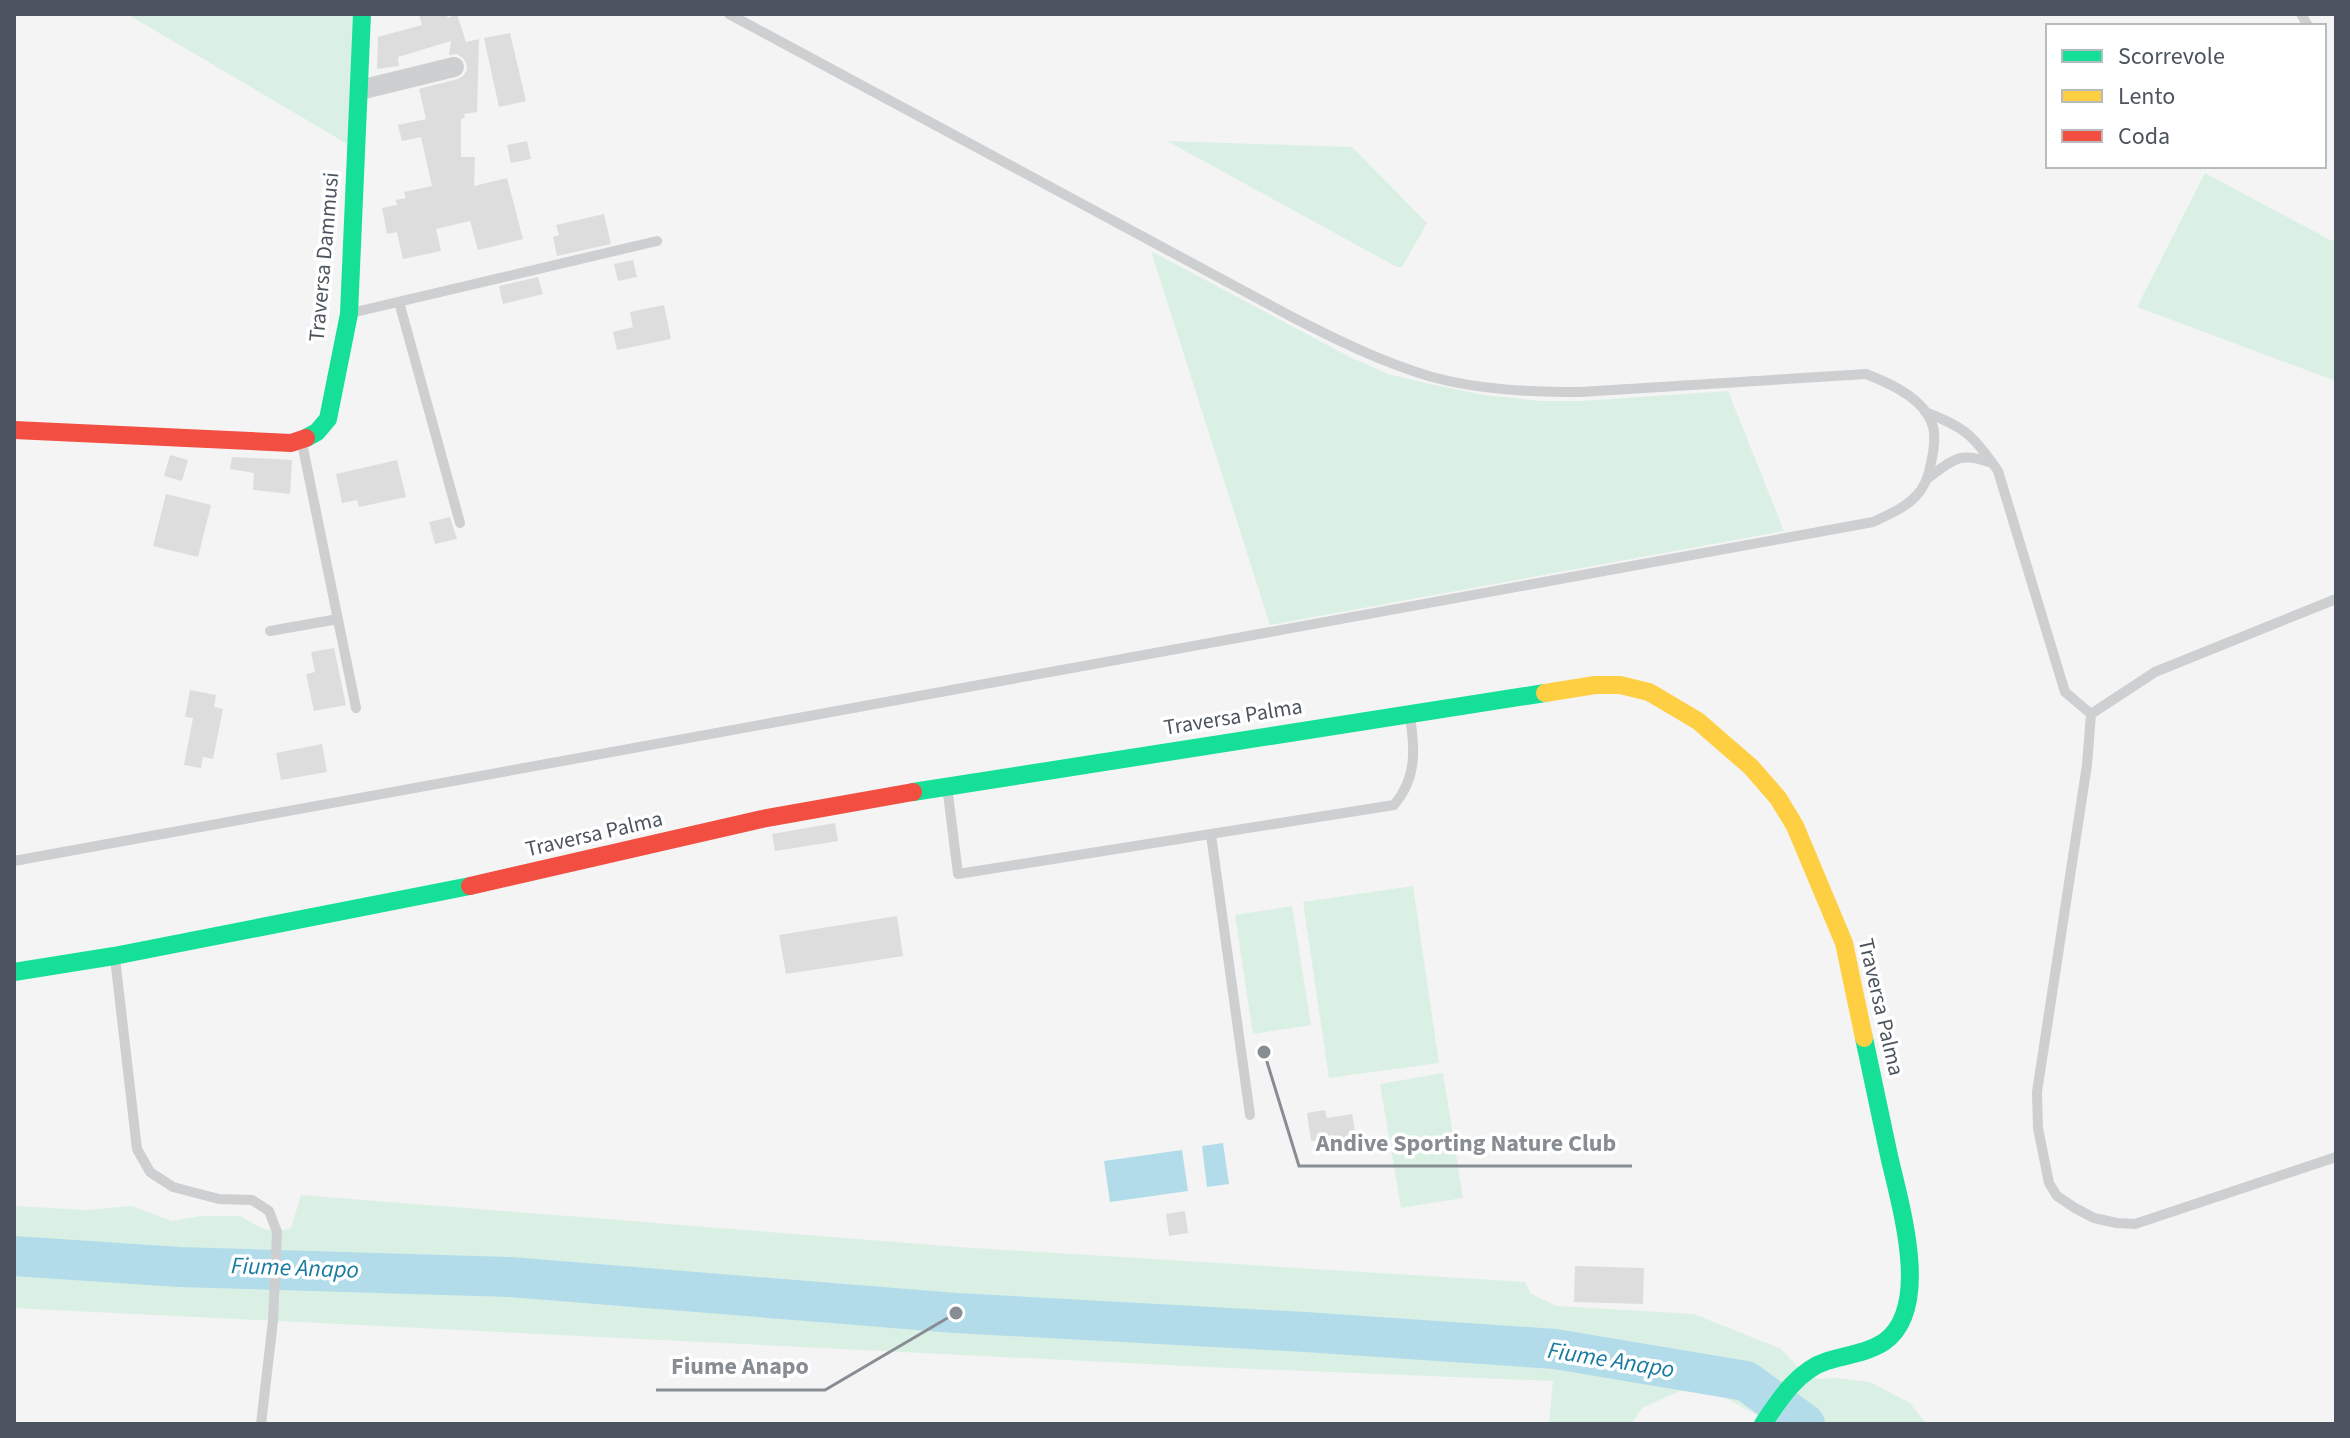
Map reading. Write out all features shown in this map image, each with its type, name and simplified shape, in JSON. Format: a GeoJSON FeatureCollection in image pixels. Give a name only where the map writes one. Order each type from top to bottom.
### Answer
{"type":"FeatureCollection","features":[{"type":"Feature","properties":{"kind":"street","name":"Traversa Dammusi"},"geometry":{"type":"LineString","coordinates":[[301,441],[322,428],[328,419],[349,314],[362,14]]}},
{"type":"Feature","properties":{"kind":"street"},"geometry":{"type":"LineString","coordinates":[[360,90],[454,67]]}},
{"type":"Feature","properties":{"kind":"street"},"geometry":{"type":"LineString","coordinates":[[14,430],[156,438],[301,441]]}},
{"type":"Feature","properties":{"kind":"street","name":"Traversa Palma"},"geometry":{"type":"LineString","coordinates":[[14,972],[114,956],[441,893],[762,819],[947,786],[1595,685],[1620,685],[1649,692],[1698,721],[1751,767],[1778,798],[1795,826],[1844,943],[1909,1250],[1910,1288],[1902,1324],[1888,1340],[1868,1352],[1826,1361],[1806,1372],[1764,1422]]}},
{"type":"Feature","properties":{"kind":"lane"},"geometry":{"type":"LineString","coordinates":[[729,14],[1294,318],[1382,360],[1433,377],[1484,387],[1538,392],[1866,374],[1905,393],[1925,412],[1934,430],[1928,478]]}},
{"type":"Feature","properties":{"kind":"lane"},"geometry":{"type":"LineString","coordinates":[[349,314],[657,241]]}},
{"type":"Feature","properties":{"kind":"lane"},"geometry":{"type":"LineString","coordinates":[[399,302],[460,523]]}},
{"type":"Feature","properties":{"kind":"lane"},"geometry":{"type":"LineString","coordinates":[[1925,412],[1954,423],[1976,440],[1998,471],[2065,692],[2091,714]]}},
{"type":"Feature","properties":{"kind":"lane"},"geometry":{"type":"LineString","coordinates":[[301,441],[356,708]]}},
{"type":"Feature","properties":{"kind":"lane"},"geometry":{"type":"LineString","coordinates":[[14,861],[1873,522],[1898,510],[1916,496],[1928,478],[1958,457],[1975,457],[1992,463]]}},
{"type":"Feature","properties":{"kind":"lane"},"geometry":{"type":"LineString","coordinates":[[2091,714],[2155,672],[2336,599]]}},
{"type":"Feature","properties":{"kind":"lane"},"geometry":{"type":"LineString","coordinates":[[270,631],[338,619]]}},
{"type":"Feature","properties":{"kind":"lane"},"geometry":{"type":"LineString","coordinates":[[947,786],[958,874],[1211,835],[1394,805],[1404,793],[1412,771],[1414,746],[1409,714]]}},
{"type":"Feature","properties":{"kind":"lane"},"geometry":{"type":"LineString","coordinates":[[2091,714],[2087,765],[2037,1092],[2038,1128],[2049,1183],[2057,1196],[2094,1218],[2135,1224],[2336,1157]]}},
{"type":"Feature","properties":{"kind":"lane"},"geometry":{"type":"LineString","coordinates":[[1211,835],[1250,1115]]}},
{"type":"Feature","properties":{"kind":"lane"},"geometry":{"type":"LineString","coordinates":[[114,956],[137,1149],[150,1172],[173,1187],[219,1199],[252,1200],[269,1211],[277,1232],[273,1321],[261,1424]]}},
{"type":"Feature","properties":{"kind":"green space"},"geometry":{"type":"Polygon","coordinates":[[[127,14],[353,14],[349,145],[127,14]]]}},
{"type":"Feature","properties":{"kind":"green space"},"geometry":{"type":"Polygon","coordinates":[[[1167,141],[1352,147],[1427,223],[1402,267],[1397,267],[1167,141]]]}},
{"type":"Feature","properties":{"kind":"green space"},"geometry":{"type":"Polygon","coordinates":[[[2205,173],[2332,241],[2336,238],[2336,381],[2137,307],[2205,173]]]}},
{"type":"Feature","properties":{"kind":"green space"},"geometry":{"type":"Polygon","coordinates":[[[1151,251],[1350,357],[1388,374],[1484,395],[1540,401],[1728,391],[1784,531],[1270,625],[1151,251]]]}},
{"type":"Feature","properties":{"kind":"green space"},"geometry":{"type":"Polygon","coordinates":[[[1413,886],[1439,1063],[1329,1078],[1303,902],[1413,886]]]}},
{"type":"Feature","properties":{"kind":"green space"},"geometry":{"type":"Polygon","coordinates":[[[1292,906],[1311,1025],[1253,1034],[1235,915],[1292,906]]]}},
{"type":"Feature","properties":{"kind":"green space"},"geometry":{"type":"Polygon","coordinates":[[[1443,1073],[1463,1198],[1401,1208],[1380,1084],[1443,1073]]]}},
{"type":"Feature","properties":{"kind":"green space"},"geometry":{"type":"Polygon","coordinates":[[[301,1195],[959,1247],[1525,1282],[1531,1294],[1557,1306],[1694,1314],[1781,1349],[1796,1365],[1817,1379],[1870,1382],[1910,1403],[1926,1424],[1773,1424],[1713,1391],[1680,1391],[1642,1408],[1631,1424],[1549,1424],[1553,1381],[1207,1367],[14,1308],[14,1206],[87,1210],[132,1206],[172,1221],[201,1216],[240,1216],[261,1228],[277,1232],[291,1228],[301,1195]]]}},
{"type":"Feature","properties":{"kind":"water"},"geometry":{"type":"Polygon","coordinates":[[[1223,1143],[1229,1184],[1207,1187],[1202,1146],[1223,1143]]]}},
{"type":"Feature","properties":{"kind":"water"},"geometry":{"type":"Polygon","coordinates":[[[1182,1150],[1188,1191],[1110,1202],[1104,1161],[1182,1150]]]}},
{"type":"Feature","properties":{"kind":"building"},"geometry":{"type":"Polygon","coordinates":[[[419,14],[446,14],[448,18],[457,14],[466,42],[479,39],[477,112],[464,114],[465,118],[461,119],[461,157],[475,157],[474,186],[507,178],[523,239],[478,250],[470,221],[436,229],[441,251],[403,259],[397,232],[387,234],[382,208],[397,205],[396,200],[406,198],[404,192],[432,186],[421,137],[402,141],[398,125],[426,119],[419,89],[458,79],[467,70],[463,58],[457,54],[449,55],[451,41],[398,57],[399,66],[377,69],[378,37],[422,25],[419,14]]]}},
{"type":"Feature","properties":{"kind":"building"},"geometry":{"type":"Polygon","coordinates":[[[510,33],[526,101],[499,107],[484,38],[510,33]]]}},
{"type":"Feature","properties":{"kind":"building"},"geometry":{"type":"Polygon","coordinates":[[[527,141],[531,159],[511,163],[507,145],[527,141]]]}},
{"type":"Feature","properties":{"kind":"building"},"geometry":{"type":"Polygon","coordinates":[[[604,214],[611,244],[557,256],[553,237],[559,235],[556,225],[604,214]]]}},
{"type":"Feature","properties":{"kind":"building"},"geometry":{"type":"Polygon","coordinates":[[[633,260],[637,277],[618,281],[614,264],[633,260]]]}},
{"type":"Feature","properties":{"kind":"building"},"geometry":{"type":"Polygon","coordinates":[[[538,277],[543,294],[503,304],[499,286],[538,277]]]}},
{"type":"Feature","properties":{"kind":"building"},"geometry":{"type":"Polygon","coordinates":[[[664,305],[671,339],[617,350],[613,332],[633,327],[630,312],[664,305]]]}},
{"type":"Feature","properties":{"kind":"building"},"geometry":{"type":"Polygon","coordinates":[[[170,455],[188,460],[182,481],[164,476],[170,455]]]}},
{"type":"Feature","properties":{"kind":"building"},"geometry":{"type":"Polygon","coordinates":[[[232,457],[292,460],[290,494],[253,490],[254,473],[230,469],[232,457]]]}},
{"type":"Feature","properties":{"kind":"building"},"geometry":{"type":"Polygon","coordinates":[[[397,460],[406,497],[359,507],[357,500],[342,503],[336,474],[397,460]]]}},
{"type":"Feature","properties":{"kind":"building"},"geometry":{"type":"Polygon","coordinates":[[[166,494],[211,505],[198,557],[153,546],[166,494]]]}},
{"type":"Feature","properties":{"kind":"building"},"geometry":{"type":"Polygon","coordinates":[[[450,517],[457,539],[435,544],[429,522],[450,517]]]}},
{"type":"Feature","properties":{"kind":"building"},"geometry":{"type":"Polygon","coordinates":[[[334,648],[346,705],[314,711],[306,674],[315,672],[311,652],[334,648]]]}},
{"type":"Feature","properties":{"kind":"building"},"geometry":{"type":"Polygon","coordinates":[[[190,690],[216,695],[214,707],[223,709],[213,759],[203,757],[201,768],[184,765],[193,718],[185,717],[190,690]]]}},
{"type":"Feature","properties":{"kind":"building"},"geometry":{"type":"Polygon","coordinates":[[[322,744],[327,772],[281,780],[276,753],[322,744]]]}},
{"type":"Feature","properties":{"kind":"building"},"geometry":{"type":"Polygon","coordinates":[[[835,823],[838,841],[775,851],[772,834],[835,823]]]}},
{"type":"Feature","properties":{"kind":"building"},"geometry":{"type":"Polygon","coordinates":[[[897,916],[903,956],[786,974],[779,935],[897,916]]]}},
{"type":"Feature","properties":{"kind":"building"},"geometry":{"type":"Polygon","coordinates":[[[1325,1110],[1327,1118],[1352,1114],[1357,1142],[1336,1145],[1335,1138],[1311,1141],[1307,1113],[1325,1110]]]}},
{"type":"Feature","properties":{"kind":"building"},"geometry":{"type":"Polygon","coordinates":[[[1185,1211],[1188,1233],[1169,1236],[1166,1214],[1185,1211]]]}},
{"type":"Feature","properties":{"kind":"building"},"geometry":{"type":"Polygon","coordinates":[[[1575,1266],[1644,1268],[1643,1304],[1574,1302],[1575,1266]]]}},
{"type":"Feature","properties":{"kind":"waterway","name":"Fiume Anapo"},"geometry":{"type":"LineString","coordinates":[[14,1256],[179,1267],[510,1277],[956,1313],[1555,1349],[1746,1381],[1805,1424]]}},
{"type":"Feature","properties":{"kind":"traffic: fast"},"geometry":{"type":"LineString","coordinates":[[306,438],[317,432],[328,419],[349,314],[362,14]]}},
{"type":"Feature","properties":{"kind":"traffic: fast"},"geometry":{"type":"LineString","coordinates":[[913,792],[1545,693]]}},
{"type":"Feature","properties":{"kind":"traffic: fast"},"geometry":{"type":"LineString","coordinates":[[14,972],[114,956],[470,886]]}},
{"type":"Feature","properties":{"kind":"traffic: fast"},"geometry":{"type":"LineString","coordinates":[[1763,1424],[1790,1387],[1807,1371],[1884,1342],[1899,1326],[1907,1304],[1910,1279],[1904,1223],[1864,1038]]}},
{"type":"Feature","properties":{"kind":"traffic: slow"},"geometry":{"type":"LineString","coordinates":[[1545,693],[1595,685],[1620,685],[1649,692],[1698,721],[1751,767],[1778,798],[1795,826],[1844,943],[1864,1038]]}},
{"type":"Feature","properties":{"kind":"traffic: jam"},"geometry":{"type":"LineString","coordinates":[[14,430],[291,443],[306,438]]}},
{"type":"Feature","properties":{"kind":"traffic: jam"},"geometry":{"type":"LineString","coordinates":[[470,886],[762,819],[913,792]]}},
{"type":"Feature","properties":{"kind":"place","name":"Andive Sporting Nature Club"},"geometry":{"type":"Point","coordinates":[1264,1052]}},
{"type":"Feature","properties":{"kind":"place","name":"Fiume Anapo"},"geometry":{"type":"Point","coordinates":[956,1313]}}]}
